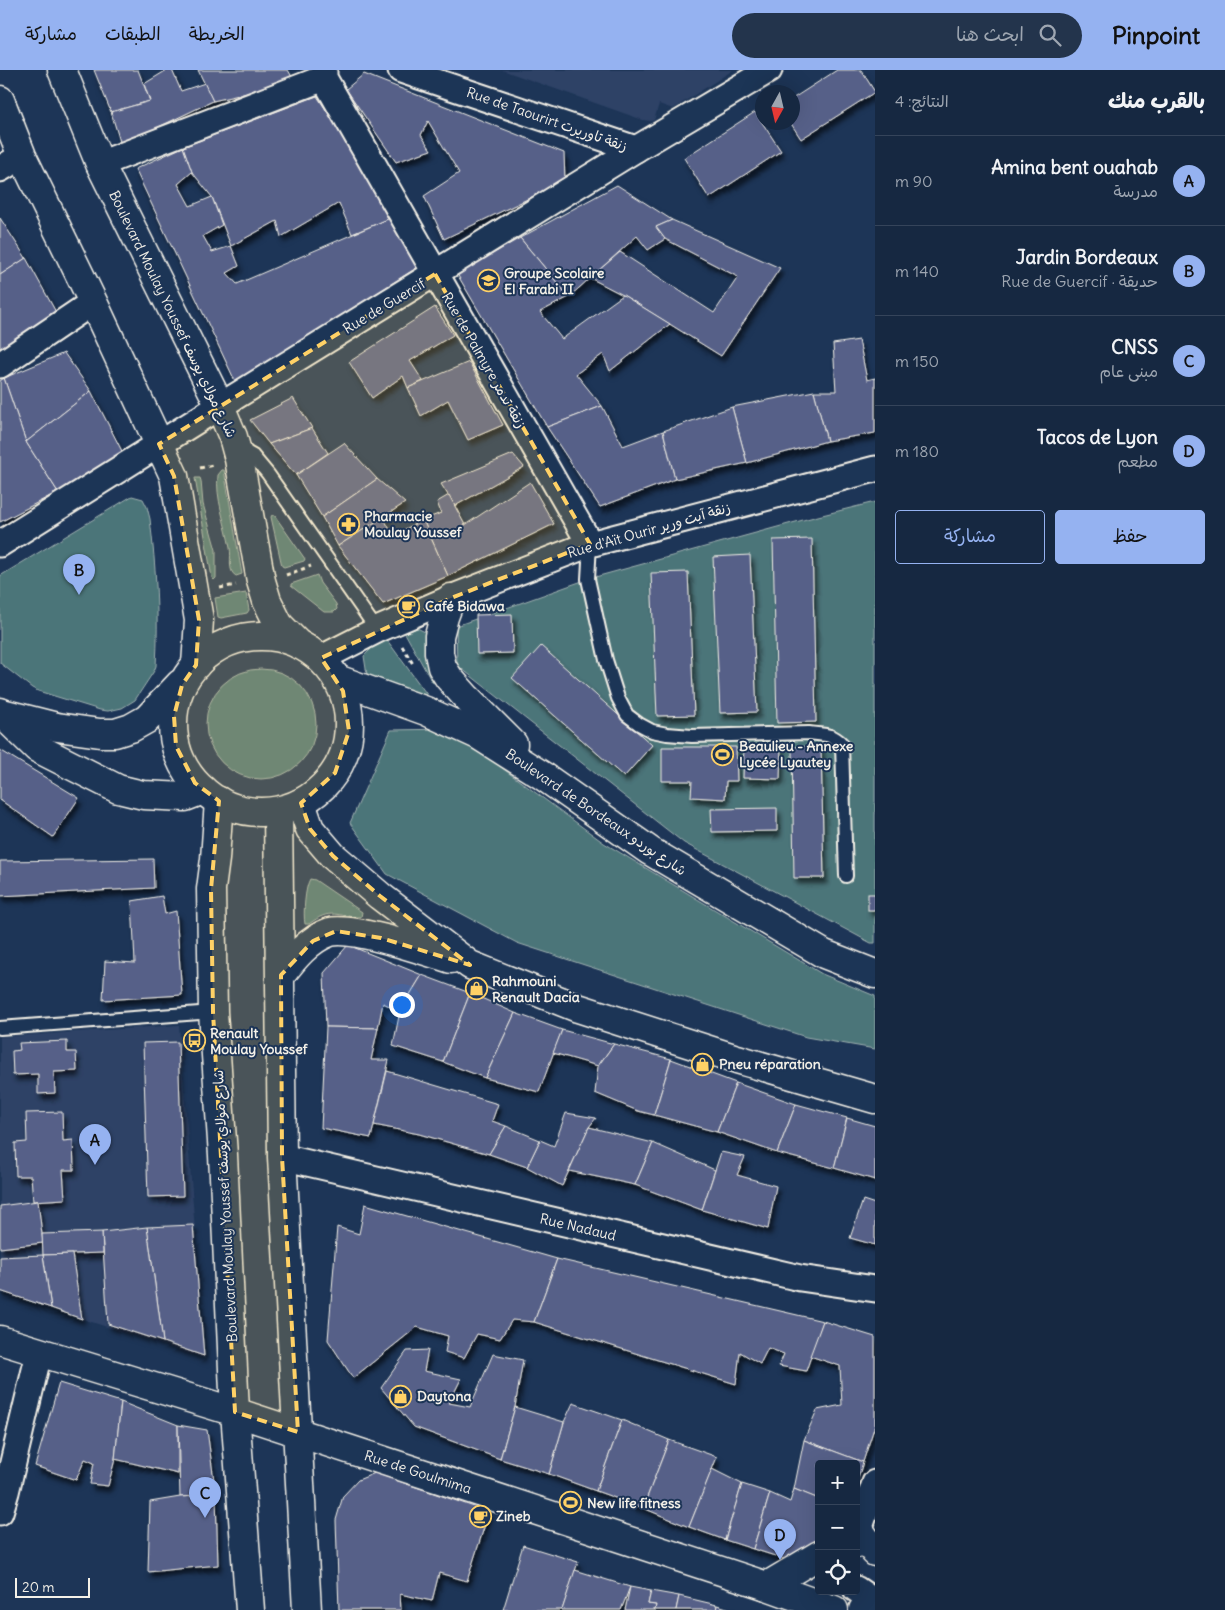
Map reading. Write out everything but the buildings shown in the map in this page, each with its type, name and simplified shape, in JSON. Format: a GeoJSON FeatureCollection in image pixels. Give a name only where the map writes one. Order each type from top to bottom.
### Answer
{"type":"FeatureCollection","features":[{"type":"Feature","properties":{"kind":"main road","name":"Boulevard Moulay Youssef شارع مولاي يوسف"},"geometry":{"type":"LineString","coordinates":[[62,70],[100,164],[220,406],[233,437],[261,581],[267,600],[279,625],[318,661]]}},
{"type":"Feature","properties":{"kind":"main road"},"geometry":{"type":"LineString","coordinates":[[0,100],[11,162],[93,302],[174,476],[199,620],[192,671],[178,694],[174,716],[176,746],[181,761],[189,774],[211,796],[235,808],[249,812],[289,807],[324,786],[335,773],[343,759],[349,731],[347,704],[318,661],[274,638],[250,637],[227,643],[211,652],[192,671],[146,719],[131,728],[115,733],[100,733],[57,727],[1,713]]}},
{"type":"Feature","properties":{"kind":"main road"},"geometry":{"type":"LineString","coordinates":[[451,598],[439,636],[439,653],[442,666],[449,678],[467,698],[543,776]]}},
{"type":"Feature","properties":{"kind":"main road","name":"Boulevard de Bordeaux شارع بوردو"},"geometry":{"type":"LineString","coordinates":[[318,661],[478,735],[543,776],[650,851],[824,954],[875,974]]}},
{"type":"Feature","properties":{"kind":"main road"},"geometry":{"type":"LineString","coordinates":[[1,713],[37,748],[118,789],[142,795],[185,798],[211,796]]}},
{"type":"Feature","properties":{"kind":"main road","name":"Boulevard Moulay Youssef شارع مولاي يوسف"},"geometry":{"type":"LineString","coordinates":[[211,796],[215,859],[211,889],[213,1012],[223,1155],[235,1412],[250,1610]]}},
{"type":"Feature","properties":{"kind":"main road"},"geometry":{"type":"LineString","coordinates":[[289,807],[333,856],[380,896],[470,965]]}},
{"type":"Feature","properties":{"kind":"main road"},"geometry":{"type":"LineString","coordinates":[[289,807],[281,976],[282,1157],[307,1610]]}},
{"type":"Feature","properties":{"kind":"main road"},"geometry":{"type":"LineString","coordinates":[[281,976],[295,958],[313,941],[323,935],[336,931],[381,938],[470,965],[578,1008],[737,1059],[875,1099]]}},
{"type":"Feature","properties":{"kind":"main road","name":"Rue de Goulmima"},"geometry":{"type":"LineString","coordinates":[[0,1340],[298,1432],[767,1586],[834,1610]]}},
{"type":"Feature","properties":{"kind":"main road"},"geometry":{"type":"LineString","coordinates":[[767,1586],[815,1557]]}},
{"type":"Feature","properties":{"kind":"street","name":"Rue de Taourirt زنقة تاوريرت"},"geometry":{"type":"LineString","coordinates":[[402,70],[636,149]]}},
{"type":"Feature","properties":{"kind":"street","name":"Rue de Guercif"},"geometry":{"type":"LineString","coordinates":[[0,544],[636,149],[769,70]]}},
{"type":"Feature","properties":{"kind":"street"},"geometry":{"type":"LineString","coordinates":[[100,164],[324,74]]}},
{"type":"Feature","properties":{"kind":"street","name":"Rue de Palmyre زنقة تدمر"},"geometry":{"type":"LineString","coordinates":[[324,74],[435,274],[590,544]]}},
{"type":"Feature","properties":{"kind":"street"},"geometry":{"type":"LineString","coordinates":[[0,365],[93,302]]}},
{"type":"Feature","properties":{"kind":"street","name":"Rue d'Aït Ourir زنقة آيت ورير"},"geometry":{"type":"LineString","coordinates":[[318,661],[377,630],[451,598],[590,544],[875,469]]}},
{"type":"Feature","properties":{"kind":"street","name":"Rue Nadaud"},"geometry":{"type":"LineString","coordinates":[[282,1157],[800,1278],[875,1289]]}},
{"type":"Feature","properties":{"kind":"street"},"geometry":{"type":"LineString","coordinates":[[0,1512],[39,1353]]}},
{"type":"Feature","properties":{"kind":"street"},"geometry":{"type":"LineString","coordinates":[[862,1540],[875,1483]]}},
{"type":"Feature","properties":{"kind":"lane"},"geometry":{"type":"LineString","coordinates":[[236,446],[252,456],[268,474],[377,630]]}},
{"type":"Feature","properties":{"kind":"lane"},"geometry":{"type":"LineString","coordinates":[[590,544],[588,579],[606,660],[618,698],[627,715],[652,731],[667,734],[692,736],[828,735],[842,744],[846,876]]}},
{"type":"Feature","properties":{"kind":"lane"},"geometry":{"type":"LineString","coordinates":[[0,1028],[213,1012]]}},
{"type":"Feature","properties":{"kind":"path"},"geometry":{"type":"LineString","coordinates":[[194,470],[216,465]]}},
{"type":"Feature","properties":{"kind":"path"},"geometry":{"type":"LineString","coordinates":[[278,578],[319,564]]}},
{"type":"Feature","properties":{"kind":"path"},"geometry":{"type":"LineString","coordinates":[[213,589],[244,584]]}},
{"type":"Feature","properties":{"kind":"highlighted area"},"geometry":{"type":"Polygon","coordinates":[[[435,274],[590,544],[451,598],[321,658],[343,691],[349,731],[335,773],[301,803],[310,829],[333,856],[380,896],[470,965],[381,938],[336,931],[313,941],[281,975],[282,1157],[298,1432],[235,1412],[213,1012],[211,889],[219,801],[195,783],[176,746],[174,716],[182,685],[196,665],[199,620],[174,476],[159,444],[435,274]]]}},
{"type":"Feature","properties":{"kind":"shaded area"},"geometry":{"type":"Polygon","coordinates":[[[502,70],[733,70],[673,109],[659,104],[654,120],[651,121],[643,120],[502,70]]]}},
{"type":"Feature","properties":{"kind":"shaded area"},"geometry":{"type":"Polygon","coordinates":[[[179,1025],[205,1359],[0,1292],[0,1037],[179,1025]]]}},
{"type":"Feature","properties":{"kind":"green space"},"geometry":{"type":"Polygon","coordinates":[[[224,470],[242,574],[236,576],[233,574],[231,567],[230,548],[218,492],[218,475],[224,470]]]}},
{"type":"Feature","properties":{"kind":"green space"},"geometry":{"type":"Polygon","coordinates":[[[195,478],[200,478],[201,481],[203,504],[216,550],[216,578],[214,580],[212,578],[195,478]]]}},
{"type":"Feature","properties":{"kind":"green space"},"geometry":{"type":"Polygon","coordinates":[[[132,496],[143,499],[150,519],[157,610],[157,647],[154,671],[135,700],[122,708],[108,711],[32,688],[0,663],[0,576],[132,496]]]}},
{"type":"Feature","properties":{"kind":"green space","name":"Beaulieu - Annexe Lycée Lyautey"},"geometry":{"type":"Polygon","coordinates":[[[875,502],[875,943],[871,943],[684,843],[457,665],[456,626],[588,579],[875,502]]]}},
{"type":"Feature","properties":{"kind":"green space"},"geometry":{"type":"Polygon","coordinates":[[[272,515],[275,516],[305,559],[304,561],[282,566],[272,515]]]}},
{"type":"Feature","properties":{"kind":"green space"},"geometry":{"type":"Polygon","coordinates":[[[317,575],[320,583],[336,604],[337,609],[334,612],[324,612],[291,586],[291,584],[317,575]]]}},
{"type":"Feature","properties":{"kind":"green space"},"geometry":{"type":"Polygon","coordinates":[[[246,593],[249,610],[247,613],[218,617],[215,598],[246,593]]]}},
{"type":"Feature","properties":{"kind":"green space"},"geometry":{"type":"Polygon","coordinates":[[[417,628],[425,632],[435,680],[434,683],[405,633],[417,628]]]}},
{"type":"Feature","properties":{"kind":"green space"},"geometry":{"type":"Polygon","coordinates":[[[387,640],[428,696],[367,675],[364,656],[374,646],[387,640]]]}},
{"type":"Feature","properties":{"kind":"green space"},"geometry":{"type":"Polygon","coordinates":[[[261,669],[282,673],[300,685],[312,703],[316,724],[312,745],[300,763],[282,775],[261,779],[240,775],[222,763],[210,745],[206,724],[210,703],[222,685],[240,673],[261,669]]]}},
{"type":"Feature","properties":{"kind":"green space"},"geometry":{"type":"Polygon","coordinates":[[[449,729],[604,843],[822,974],[875,996],[875,1049],[806,1037],[517,943],[387,874],[350,823],[391,730],[449,729]]]}},
{"type":"Feature","properties":{"kind":"green space"},"geometry":{"type":"Polygon","coordinates":[[[310,879],[315,880],[362,912],[361,917],[329,914],[309,924],[305,924],[305,901],[310,879]]]}},
{"type":"Feature","properties":{"kind":"place","name":"Groupe Scolaire El Farabi II"},"geometry":{"type":"Point","coordinates":[488,281]}},
{"type":"Feature","properties":{"kind":"place","name":"Pharmacie Moulay Youssef"},"geometry":{"type":"Point","coordinates":[348,524]}},
{"type":"Feature","properties":{"kind":"place","name":"Jardin Bordeaux"},"geometry":{"type":"Point","coordinates":[79,595]}},
{"type":"Feature","properties":{"kind":"place","name":"Café Bidawa"},"geometry":{"type":"Point","coordinates":[409,606]}},
{"type":"Feature","properties":{"kind":"place","name":"Beaulieu - Annexe Lycée Lyautey"},"geometry":{"type":"Point","coordinates":[723,754]}},
{"type":"Feature","properties":{"kind":"place","name":"Rahmouni Renault Dacia"},"geometry":{"type":"Point","coordinates":[476,989]}},
{"type":"Feature","properties":{"kind":"place","name":"Renault Moulay Youssef"},"geometry":{"type":"Point","coordinates":[194,1041]}},
{"type":"Feature","properties":{"kind":"place","name":"Pneu réparation"},"geometry":{"type":"Point","coordinates":[703,1064]}},
{"type":"Feature","properties":{"kind":"place","name":"Amina bent ouahab"},"geometry":{"type":"Point","coordinates":[95,1165]}},
{"type":"Feature","properties":{"kind":"place","name":"Daytona"},"geometry":{"type":"Point","coordinates":[401,1396]}},
{"type":"Feature","properties":{"kind":"place","name":"New life fitness"},"geometry":{"type":"Point","coordinates":[571,1503]}},
{"type":"Feature","properties":{"kind":"place","name":"Zineb"},"geometry":{"type":"Point","coordinates":[480,1516]}},
{"type":"Feature","properties":{"kind":"place","name":"CNSS"},"geometry":{"type":"Point","coordinates":[205,1518]}},
{"type":"Feature","properties":{"kind":"place","name":"Tacos de Lyon"},"geometry":{"type":"Point","coordinates":[780,1560]}}]}
